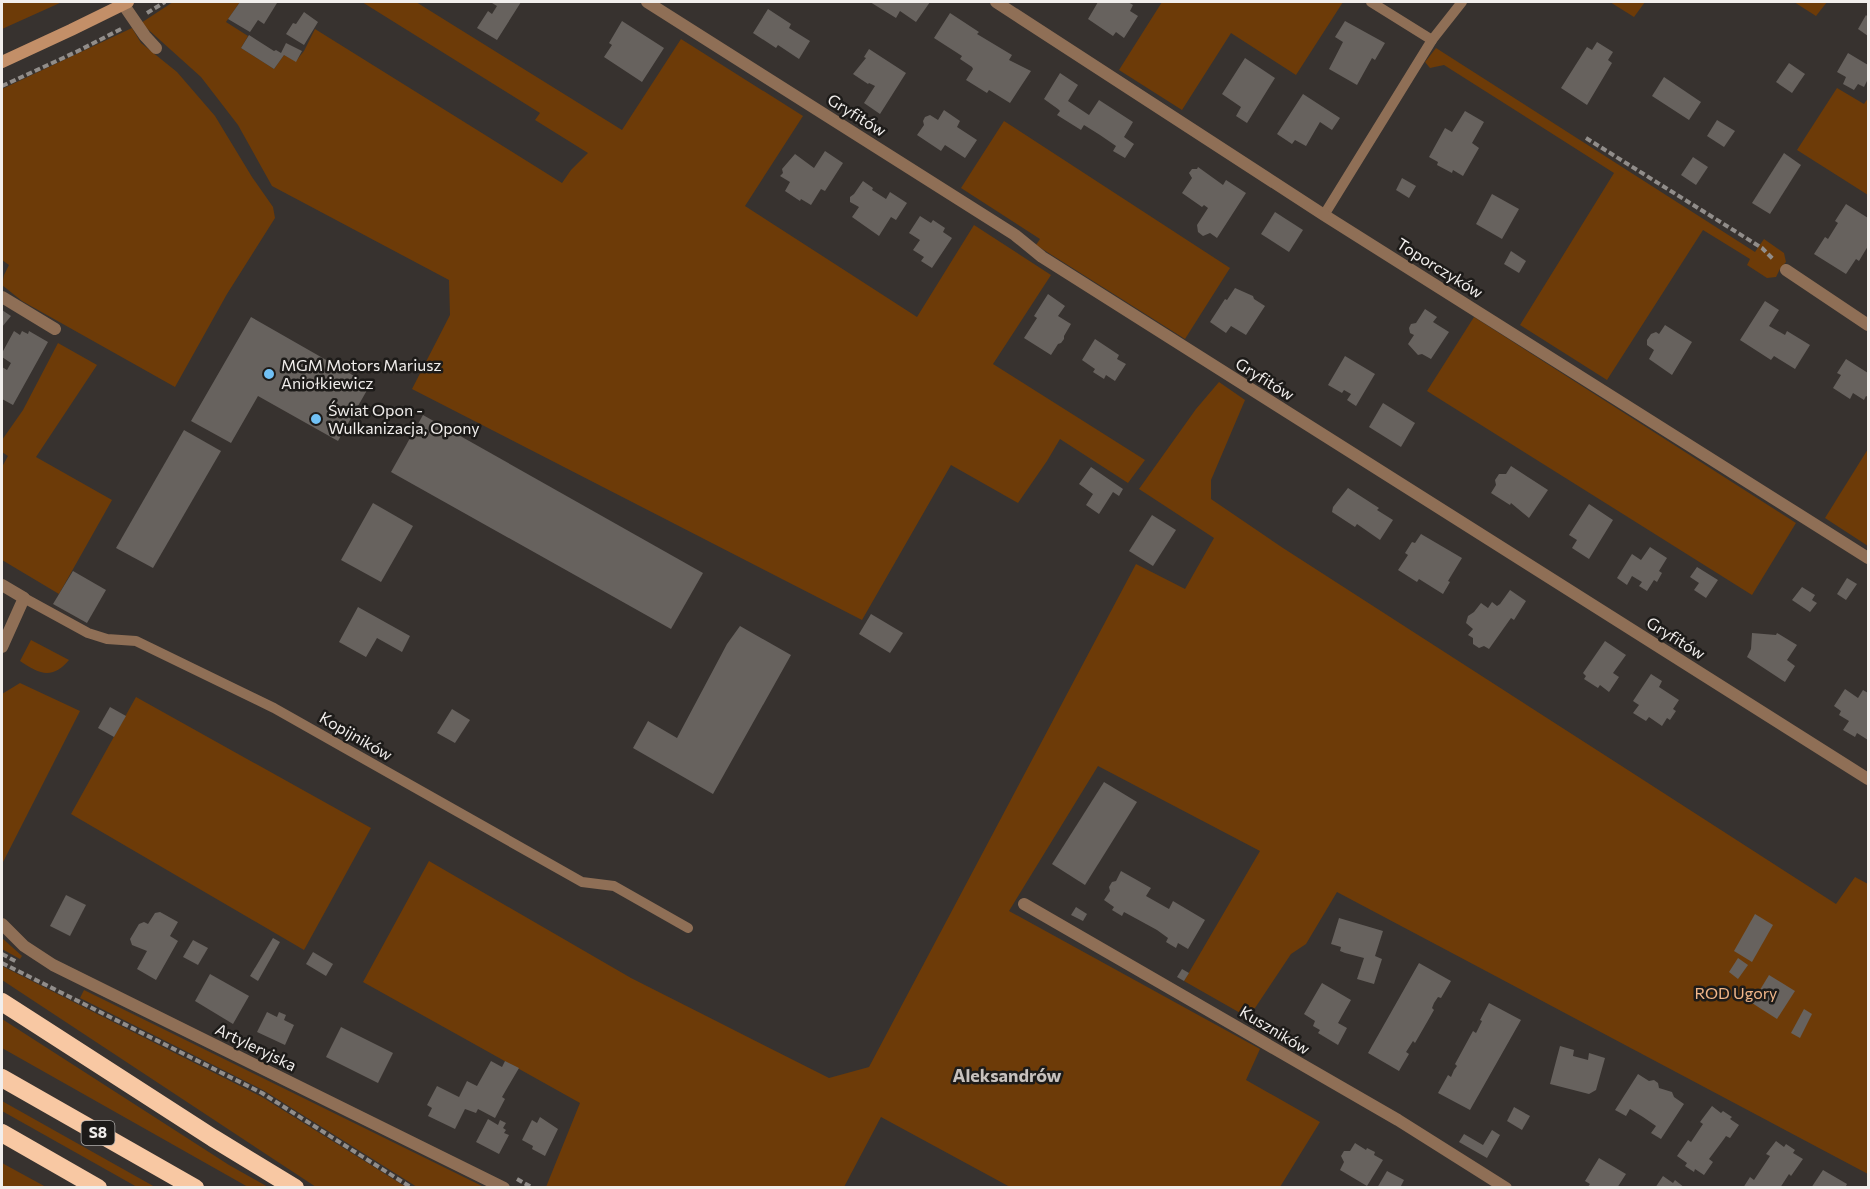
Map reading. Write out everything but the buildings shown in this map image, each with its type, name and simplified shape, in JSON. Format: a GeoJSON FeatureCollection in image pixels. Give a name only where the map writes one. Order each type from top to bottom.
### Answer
{"type":"FeatureCollection","features":[{"type":"Feature","properties":{"kind":"highway"},"geometry":{"type":"LineString","coordinates":[[2,1002],[203,1132],[295,1188]]}},
{"type":"Feature","properties":{"kind":"highway","name":"S8"},"geometry":{"type":"LineString","coordinates":[[2,1078],[195,1188]]}},
{"type":"Feature","properties":{"kind":"highway"},"geometry":{"type":"LineString","coordinates":[[2,1133],[98,1188]]}},
{"type":"Feature","properties":{"kind":"street","name":"Gryfitów"},"geometry":{"type":"LineString","coordinates":[[647,2],[1005,229],[1042,257],[1869,779]]}},
{"type":"Feature","properties":{"kind":"street","name":"Toporczyków"},"geometry":{"type":"LineString","coordinates":[[996,2],[1324,215],[1869,558]]}},
{"type":"Feature","properties":{"kind":"street"},"geometry":{"type":"LineString","coordinates":[[2,62],[126,3],[134,21],[156,48]]}},
{"type":"Feature","properties":{"kind":"street"},"geometry":{"type":"LineString","coordinates":[[1786,270],[1869,325]]}},
{"type":"Feature","properties":{"kind":"street"},"geometry":{"type":"LineString","coordinates":[[2,297],[55,329]]}},
{"type":"Feature","properties":{"kind":"street","name":"Kopijników"},"geometry":{"type":"LineString","coordinates":[[2,585],[24,598]]}},
{"type":"Feature","properties":{"kind":"street"},"geometry":{"type":"LineString","coordinates":[[2,647],[24,598]]}},
{"type":"Feature","properties":{"kind":"street","name":"Kuszników"},"geometry":{"type":"LineString","coordinates":[[1024,904],[1398,1120],[1506,1188]]}},
{"type":"Feature","properties":{"kind":"street","name":"Artyleryjska"},"geometry":{"type":"LineString","coordinates":[[2,924],[24,946],[53,965],[504,1188]]}},
{"type":"Feature","properties":{"kind":"lane"},"geometry":{"type":"LineString","coordinates":[[1371,2],[1432,40]]}},
{"type":"Feature","properties":{"kind":"lane"},"geometry":{"type":"LineString","coordinates":[[1324,215],[1432,40],[1462,2]]}},
{"type":"Feature","properties":{"kind":"lane","name":"Kopijników"},"geometry":{"type":"LineString","coordinates":[[24,598],[88,633],[107,639],[136,641],[274,708],[582,882],[614,886],[688,928]]}},
{"type":"Feature","properties":{"kind":"path"},"geometry":{"type":"LineString","coordinates":[[2,86],[76,52],[165,2]]}},
{"type":"Feature","properties":{"kind":"path"},"geometry":{"type":"LineString","coordinates":[[1586,138],[1762,248]]}},
{"type":"Feature","properties":{"kind":"path"},"geometry":{"type":"LineString","coordinates":[[2,963],[262,1093],[412,1188]]}},
{"type":"Feature","properties":{"kind":"path"},"geometry":{"type":"LineString","coordinates":[[526,1183],[533,1188]]}},
{"type":"Feature","properties":{"kind":"green space"},"geometry":{"type":"Polygon","coordinates":[[[2,2],[62,2],[2,29],[2,2]]]}},
{"type":"Feature","properties":{"kind":"green space"},"geometry":{"type":"Polygon","coordinates":[[[173,2],[240,2],[226,22],[248,36],[241,48],[274,69],[284,55],[296,61],[315,29],[562,183],[588,153],[535,120],[540,113],[362,2],[416,2],[622,130],[681,39],[803,116],[745,206],[917,317],[974,225],[1051,275],[993,364],[1145,460],[1128,483],[1060,439],[1018,503],[951,465],[862,620],[412,389],[450,315],[449,280],[272,186],[238,125],[201,77],[141,23],[173,2]]]}},
{"type":"Feature","properties":{"kind":"green space"},"geometry":{"type":"Polygon","coordinates":[[[1162,2],[1343,2],[1296,75],[1231,33],[1182,110],[1119,70],[1162,2]]]}},
{"type":"Feature","properties":{"kind":"green space"},"geometry":{"type":"Polygon","coordinates":[[[1610,2],[1645,2],[1634,17],[1610,2]]]}},
{"type":"Feature","properties":{"kind":"green space"},"geometry":{"type":"Polygon","coordinates":[[[1794,2],[1827,2],[1816,16],[1794,2]]]}},
{"type":"Feature","properties":{"kind":"green space"},"geometry":{"type":"Polygon","coordinates":[[[132,28],[141,43],[177,72],[215,116],[273,207],[275,218],[227,294],[175,387],[22,301],[2,285],[9,265],[2,260],[2,89],[132,28]]]}},
{"type":"Feature","properties":{"kind":"green space"},"geometry":{"type":"Polygon","coordinates":[[[1436,48],[1755,252],[1764,239],[1784,253],[1786,262],[1776,277],[1767,278],[1747,265],[1750,259],[1703,230],[1607,380],[1520,325],[1614,173],[1444,65],[1430,68],[1425,62],[1436,48]]]}},
{"type":"Feature","properties":{"kind":"green space"},"geometry":{"type":"Polygon","coordinates":[[[1837,88],[1864,104],[1868,98],[1868,195],[1797,150],[1837,88]]]}},
{"type":"Feature","properties":{"kind":"green space"},"geometry":{"type":"Polygon","coordinates":[[[1004,121],[1230,268],[1185,339],[1036,245],[1040,239],[961,188],[1004,121]]]}},
{"type":"Feature","properties":{"kind":"green space"},"geometry":{"type":"Polygon","coordinates":[[[1474,317],[1796,523],[1752,595],[1427,391],[1474,317]]]}},
{"type":"Feature","properties":{"kind":"green space"},"geometry":{"type":"Polygon","coordinates":[[[58,343],[97,365],[36,457],[112,500],[59,594],[2,560],[2,467],[8,456],[2,452],[2,440],[23,410],[58,343]]]}},
{"type":"Feature","properties":{"kind":"green space","name":"ROD Ugory"},"geometry":{"type":"Polygon","coordinates":[[[1219,382],[1245,400],[1211,480],[1211,499],[1283,548],[1836,904],[1855,877],[1868,884],[1868,1174],[1337,892],[1306,944],[1291,954],[1255,1008],[1242,1014],[1184,981],[1260,851],[1098,766],[1009,911],[1260,1049],[1246,1080],[1320,1122],[1280,1187],[1010,1187],[881,1117],[844,1187],[546,1187],[580,1103],[363,982],[429,861],[631,978],[829,1078],[869,1067],[1136,564],[1185,589],[1214,538],[1139,489],[1196,409],[1219,382]]]}},
{"type":"Feature","properties":{"kind":"green space"},"geometry":{"type":"Polygon","coordinates":[[[1868,449],[1868,546],[1825,518],[1868,449]]]}},
{"type":"Feature","properties":{"kind":"green space"},"geometry":{"type":"Polygon","coordinates":[[[31,640],[69,660],[51,673],[33,669],[20,661],[31,640]]]}},
{"type":"Feature","properties":{"kind":"green space"},"geometry":{"type":"Polygon","coordinates":[[[20,683],[80,711],[2,864],[2,694],[20,683]]]}},
{"type":"Feature","properties":{"kind":"green space"},"geometry":{"type":"Polygon","coordinates":[[[136,697],[371,828],[304,950],[71,814],[136,697]]]}},
{"type":"Feature","properties":{"kind":"green space"},"geometry":{"type":"Polygon","coordinates":[[[2,938],[22,956],[20,959],[2,949],[2,938]]]}},
{"type":"Feature","properties":{"kind":"green space"},"geometry":{"type":"Polygon","coordinates":[[[2,966],[262,1097],[406,1187],[316,1187],[2,980],[2,966]]]}},
{"type":"Feature","properties":{"kind":"green space"},"geometry":{"type":"Polygon","coordinates":[[[84,990],[484,1187],[417,1187],[263,1090],[80,998],[84,990]]]}},
{"type":"Feature","properties":{"kind":"green space"},"geometry":{"type":"Polygon","coordinates":[[[2,1019],[229,1165],[268,1187],[248,1187],[2,1048],[2,1019]]]}},
{"type":"Feature","properties":{"kind":"green space"},"geometry":{"type":"Polygon","coordinates":[[[2,1101],[155,1187],[137,1187],[2,1111],[2,1101]]]}},
{"type":"Feature","properties":{"kind":"green space"},"geometry":{"type":"Polygon","coordinates":[[[2,1163],[46,1187],[5,1188],[2,1186],[2,1163]]]}},
{"type":"Feature","properties":{"kind":"place","name":"MGM Motors Mariusz Aniołkiewicz"},"geometry":{"type":"Point","coordinates":[269,374]}},
{"type":"Feature","properties":{"kind":"place","name":"Świat Opon - Wulkanizacja, Opony"},"geometry":{"type":"Point","coordinates":[316,419]}},
{"type":"Feature","properties":{"kind":"district","name":"Aleksandrów"},"geometry":{"type":"Point","coordinates":[1007,1076]}}]}
